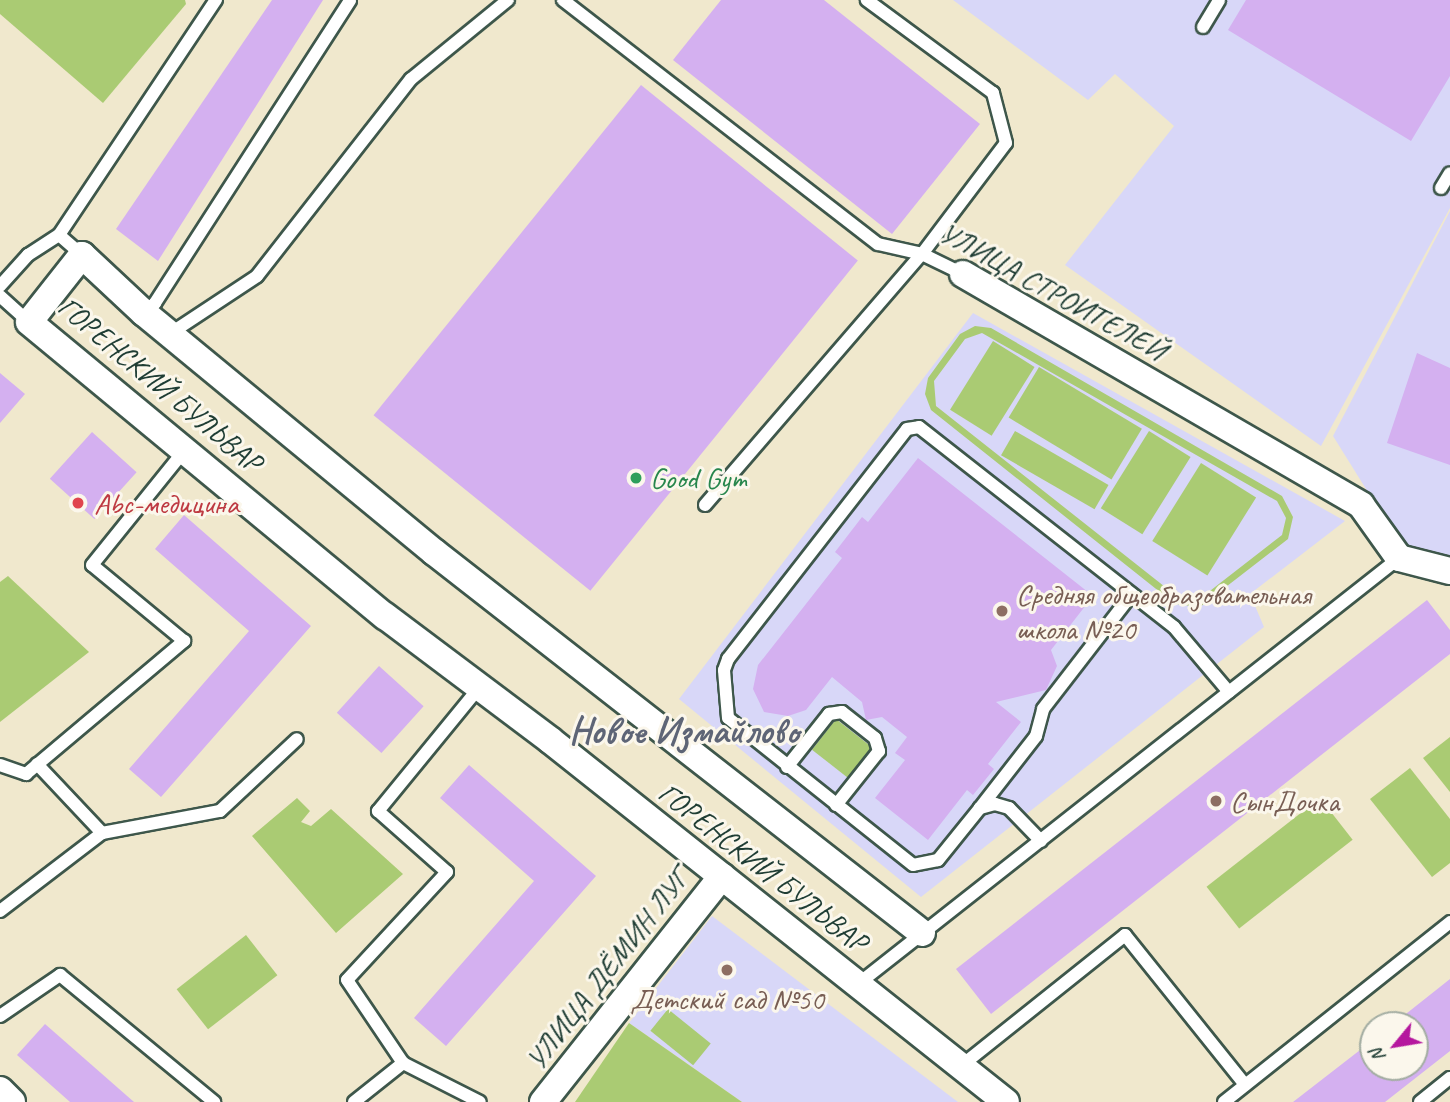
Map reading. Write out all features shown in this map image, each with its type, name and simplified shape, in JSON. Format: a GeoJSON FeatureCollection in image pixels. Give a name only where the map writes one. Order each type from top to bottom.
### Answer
{"type":"FeatureCollection","features":[{"type":"Feature","properties":{"kind":"street","name":"ГОРЕНСКИЙ БУЛЬВАР"},"geometry":{"type":"LineString","coordinates":[[922,933],[434,552],[144,313],[82,256],[29,323],[478,689],[722,876],[1006,1102]]}},
{"type":"Feature","properties":{"kind":"street","name":"УЛИЦА СТРОИТЕЛЕЙ"},"geometry":{"type":"LineString","coordinates":[[963,274],[1361,505],[1399,558]]}},
{"type":"Feature","properties":{"kind":"street"},"geometry":{"type":"LineString","coordinates":[[1399,558],[1450,571]]}},
{"type":"Feature","properties":{"kind":"street","name":"УЛИЦА ДЁМИН ЛУГ"},"geometry":{"type":"LineString","coordinates":[[543,1102],[722,876]]}},
{"type":"Feature","properties":{"kind":"lane"},"geometry":{"type":"LineString","coordinates":[[0,286],[28,255],[59,235],[216,0]]}},
{"type":"Feature","properties":{"kind":"lane"},"geometry":{"type":"LineString","coordinates":[[144,313],[155,303],[350,0]]}},
{"type":"Feature","properties":{"kind":"lane"},"geometry":{"type":"LineString","coordinates":[[171,333],[257,276],[411,79],[508,0]]}},
{"type":"Feature","properties":{"kind":"lane","name":"УЛИЦА СТРОИТЕЛЕЙ"},"geometry":{"type":"LineString","coordinates":[[563,0],[636,52],[878,244],[922,254],[963,274]]}},
{"type":"Feature","properties":{"kind":"lane"},"geometry":{"type":"LineString","coordinates":[[705,505],[922,254],[1006,143],[993,93],[867,0]]}},
{"type":"Feature","properties":{"kind":"lane"},"geometry":{"type":"LineString","coordinates":[[1203,27],[1219,0]]}},
{"type":"Feature","properties":{"kind":"lane"},"geometry":{"type":"LineString","coordinates":[[1441,188],[1450,173]]}},
{"type":"Feature","properties":{"kind":"lane"},"geometry":{"type":"LineString","coordinates":[[59,235],[82,256]]}},
{"type":"Feature","properties":{"kind":"lane"},"geometry":{"type":"LineString","coordinates":[[0,296],[29,323]]}},
{"type":"Feature","properties":{"kind":"lane"},"geometry":{"type":"LineString","coordinates":[[1132,594],[1043,709],[1036,736],[980,808],[938,860],[919,866],[836,805],[727,718],[725,664],[907,429],[919,427],[1174,626],[1229,692]]}},
{"type":"Feature","properties":{"kind":"lane"},"geometry":{"type":"LineString","coordinates":[[0,765],[26,774],[184,641],[92,565],[184,451]]}},
{"type":"Feature","properties":{"kind":"lane"},"geometry":{"type":"LineString","coordinates":[[858,984],[1399,558]]}},
{"type":"Feature","properties":{"kind":"lane"},"geometry":{"type":"LineString","coordinates":[[478,689],[378,811],[447,872],[347,980],[403,1063],[480,1102]]}},
{"type":"Feature","properties":{"kind":"lane"},"geometry":{"type":"LineString","coordinates":[[788,767],[829,714],[842,712],[853,720],[875,738],[879,751],[836,805]]}},
{"type":"Feature","properties":{"kind":"lane"},"geometry":{"type":"LineString","coordinates":[[0,911],[102,833],[220,811],[297,739]]}},
{"type":"Feature","properties":{"kind":"lane"},"geometry":{"type":"LineString","coordinates":[[37,764],[102,833]]}},
{"type":"Feature","properties":{"kind":"lane"},"geometry":{"type":"LineString","coordinates":[[980,808],[995,804],[1009,808],[1041,841]]}},
{"type":"Feature","properties":{"kind":"lane"},"geometry":{"type":"LineString","coordinates":[[1224,1102],[1450,922]]}},
{"type":"Feature","properties":{"kind":"lane"},"geometry":{"type":"LineString","coordinates":[[961,1066],[1125,935],[1245,1085]]}},
{"type":"Feature","properties":{"kind":"lane"},"geometry":{"type":"LineString","coordinates":[[0,1016],[60,975],[214,1102]]}},
{"type":"Feature","properties":{"kind":"lane"},"geometry":{"type":"LineString","coordinates":[[354,1102],[403,1063]]}},
{"type":"Feature","properties":{"kind":"lane"},"geometry":{"type":"LineString","coordinates":[[1420,1102],[1450,1078]]}},
{"type":"Feature","properties":{"kind":"shaded area"},"geometry":{"type":"Polygon","coordinates":[[[953,0],[1450,0],[1450,208],[1321,446],[1065,265],[1174,126],[1115,74],[1088,100],[953,0]]]}},
{"type":"Feature","properties":{"kind":"shaded area"},"geometry":{"type":"Polygon","coordinates":[[[1450,211],[1450,560],[1399,542],[1333,436],[1450,211]]]}},
{"type":"Feature","properties":{"kind":"shaded area","name":"Средняя общеобразовательная школа №20"},"geometry":{"type":"Polygon","coordinates":[[[973,313],[1345,521],[1250,594],[1264,627],[921,897],[679,699],[973,313]]]}},
{"type":"Feature","properties":{"kind":"shaded area","name":"Детский сад №50"},"geometry":{"type":"Polygon","coordinates":[[[712,916],[958,1102],[742,1102],[629,1023],[712,916]]]}},
{"type":"Feature","properties":{"kind":"green space"},"geometry":{"type":"Polygon","coordinates":[[[0,0],[185,0],[186,4],[103,103],[0,14],[0,0]]]}},
{"type":"Feature","properties":{"kind":"green space"},"geometry":{"type":"Polygon","coordinates":[[[975,326],[991,328],[1282,496],[1293,517],[1288,539],[1200,607],[1175,604],[931,410],[925,394],[928,378],[960,334],[975,326]],[[982,333],[965,339],[934,381],[936,406],[1179,598],[1197,601],[1282,535],[1286,518],[1277,501],[982,333]]]}},
{"type":"Feature","properties":{"kind":"green space"},"geometry":{"type":"Polygon","coordinates":[[[993,341],[1035,367],[992,436],[950,410],[993,341]]]}},
{"type":"Feature","properties":{"kind":"green space"},"geometry":{"type":"Polygon","coordinates":[[[1039,367],[1142,429],[1111,479],[1009,418],[1039,367]]]}},
{"type":"Feature","properties":{"kind":"green space"},"geometry":{"type":"Polygon","coordinates":[[[1015,431],[1109,485],[1095,509],[1001,455],[1015,431]]]}},
{"type":"Feature","properties":{"kind":"green space"},"geometry":{"type":"Polygon","coordinates":[[[1149,431],[1191,457],[1142,534],[1101,508],[1149,431]]]}},
{"type":"Feature","properties":{"kind":"green space"},"geometry":{"type":"Polygon","coordinates":[[[1201,463],[1256,497],[1207,575],[1152,541],[1201,463]]]}},
{"type":"Feature","properties":{"kind":"green space"},"geometry":{"type":"Polygon","coordinates":[[[8,576],[89,652],[0,722],[0,582],[8,576]]]}},
{"type":"Feature","properties":{"kind":"green space"},"geometry":{"type":"Polygon","coordinates":[[[836,719],[873,748],[849,779],[812,750],[836,719]]]}},
{"type":"Feature","properties":{"kind":"green space"},"geometry":{"type":"Polygon","coordinates":[[[1450,737],[1450,792],[1423,758],[1450,737]]]}},
{"type":"Feature","properties":{"kind":"green space"},"geometry":{"type":"Polygon","coordinates":[[[1410,768],[1450,819],[1450,863],[1432,877],[1370,799],[1410,768]]]}},
{"type":"Feature","properties":{"kind":"green space"},"geometry":{"type":"Polygon","coordinates":[[[297,798],[310,811],[301,822],[311,826],[331,809],[403,874],[336,933],[252,836],[297,798]]]}},
{"type":"Feature","properties":{"kind":"green space"},"geometry":{"type":"Polygon","coordinates":[[[1320,798],[1353,840],[1239,928],[1207,887],[1320,798]]]}},
{"type":"Feature","properties":{"kind":"green space"},"geometry":{"type":"Polygon","coordinates":[[[246,935],[277,975],[208,1029],[177,989],[246,935]]]}},
{"type":"Feature","properties":{"kind":"green space"},"geometry":{"type":"Polygon","coordinates":[[[668,1009],[711,1044],[693,1065],[650,1031],[668,1009]]]}},
{"type":"Feature","properties":{"kind":"green space"},"geometry":{"type":"Polygon","coordinates":[[[629,1023],[742,1102],[575,1102],[629,1023]]]}},
{"type":"Feature","properties":{"kind":"building"},"geometry":{"type":"Polygon","coordinates":[[[272,0],[323,0],[158,261],[116,229],[272,0]]]}},
{"type":"Feature","properties":{"kind":"building"},"geometry":{"type":"Polygon","coordinates":[[[721,0],[824,0],[980,124],[892,234],[673,60],[721,0]]]}},
{"type":"Feature","properties":{"kind":"building"},"geometry":{"type":"Polygon","coordinates":[[[1246,0],[1450,0],[1450,76],[1411,141],[1228,30],[1246,0]]]}},
{"type":"Feature","properties":{"kind":"building"},"geometry":{"type":"Polygon","coordinates":[[[641,85],[858,261],[590,591],[374,415],[641,85]]]}},
{"type":"Feature","properties":{"kind":"building"},"geometry":{"type":"Polygon","coordinates":[[[1417,353],[1450,368],[1450,465],[1387,443],[1417,353]]]}},
{"type":"Feature","properties":{"kind":"building"},"geometry":{"type":"Polygon","coordinates":[[[0,373],[25,394],[0,423],[0,373]]]}},
{"type":"Feature","properties":{"kind":"building"},"geometry":{"type":"Polygon","coordinates":[[[92,432],[137,472],[94,519],[50,479],[92,432]]]}},
{"type":"Feature","properties":{"kind":"building"},"geometry":{"type":"Polygon","coordinates":[[[918,458],[1093,596],[1051,650],[1057,666],[1046,690],[996,702],[1021,722],[988,764],[994,769],[973,795],[967,790],[928,840],[875,798],[905,760],[895,753],[907,737],[882,717],[866,720],[862,702],[832,677],[806,710],[788,716],[764,712],[753,689],[758,665],[842,558],[835,552],[862,517],[868,522],[918,458]]]}},
{"type":"Feature","properties":{"kind":"building"},"geometry":{"type":"Polygon","coordinates":[[[184,515],[311,626],[161,797],[129,769],[249,631],[155,549],[184,515]]]}},
{"type":"Feature","properties":{"kind":"building"},"geometry":{"type":"Polygon","coordinates":[[[1427,600],[1450,630],[1450,654],[991,1014],[956,969],[1427,600]]]}},
{"type":"Feature","properties":{"kind":"building"},"geometry":{"type":"Polygon","coordinates":[[[379,666],[424,706],[381,753],[337,713],[379,666]]]}},
{"type":"Feature","properties":{"kind":"building"},"geometry":{"type":"Polygon","coordinates":[[[469,765],[596,876],[446,1046],[414,1018],[534,881],[440,798],[469,765]]]}},
{"type":"Feature","properties":{"kind":"building"},"geometry":{"type":"Polygon","coordinates":[[[1450,979],[1450,1051],[1429,1067],[1429,1011],[1410,1011],[1450,979]]]}},
{"type":"Feature","properties":{"kind":"building"},"geometry":{"type":"Polygon","coordinates":[[[45,1024],[134,1102],[70,1102],[17,1055],[45,1024]]]}},
{"type":"Feature","properties":{"kind":"building"},"geometry":{"type":"Polygon","coordinates":[[[1359,1051],[1359,1081],[1412,1081],[1385,1102],[1293,1102],[1359,1051]]]}},
{"type":"Feature","properties":{"kind":"place","name":"Good Gym"},"geometry":{"type":"Point","coordinates":[636,478]}},
{"type":"Feature","properties":{"kind":"place","name":"Abc-медицина"},"geometry":{"type":"Point","coordinates":[78,503]}},
{"type":"Feature","properties":{"kind":"place","name":"Средняя общеобразовательная школа №20"},"geometry":{"type":"Point","coordinates":[1002,611]}},
{"type":"Feature","properties":{"kind":"place","name":"СынДочка"},"geometry":{"type":"Point","coordinates":[1216,801]}},
{"type":"Feature","properties":{"kind":"place","name":"Детский сад №50"},"geometry":{"type":"Point","coordinates":[727,970]}},
{"type":"Feature","properties":{"kind":"district","name":"Новое Измайлово"},"geometry":{"type":"Point","coordinates":[684,731]}}]}
